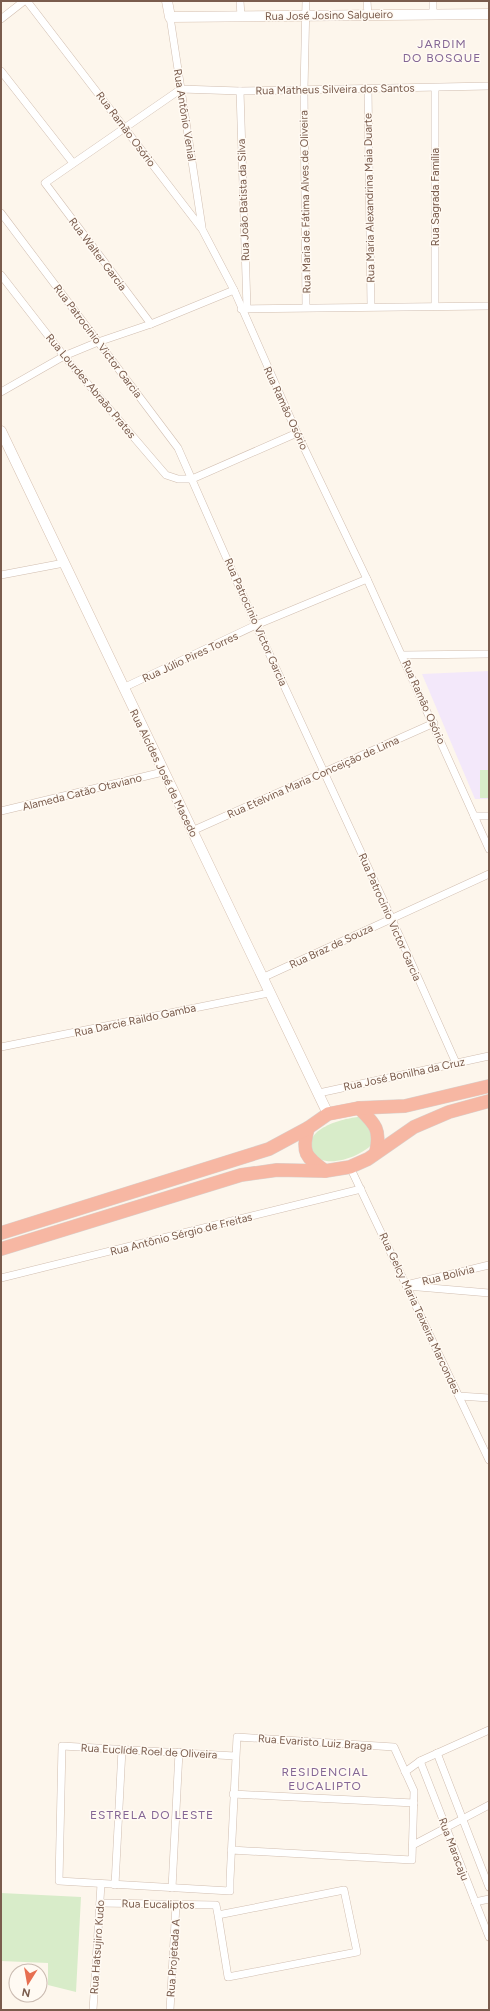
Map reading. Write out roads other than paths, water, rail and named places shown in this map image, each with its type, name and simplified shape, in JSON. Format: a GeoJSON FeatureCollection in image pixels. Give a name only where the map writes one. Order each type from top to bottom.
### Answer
{"type":"FeatureCollection","features":[{"type":"Feature","properties":{"kind":"highway"},"geometry":{"type":"LineString","coordinates":[[1,1233],[235,1161],[269,1149],[308,1128],[328,1114],[359,1108],[405,1106],[489,1086]]}},
{"type":"Feature","properties":{"kind":"highway"},"geometry":{"type":"LineString","coordinates":[[1,1249],[241,1176],[277,1170],[325,1171],[350,1167],[368,1159],[414,1127],[448,1112],[489,1101]]}},
{"type":"Feature","properties":{"kind":"highway"},"geometry":{"type":"LineString","coordinates":[[359,1108],[376,1125],[379,1139],[376,1152]]}},
{"type":"Feature","properties":{"kind":"highway"},"geometry":{"type":"LineString","coordinates":[[308,1128],[304,1143],[305,1152],[310,1160],[325,1171]]}},
{"type":"Feature","properties":{"kind":"street"},"geometry":{"type":"LineString","coordinates":[[1,19],[24,1]]}},
{"type":"Feature","properties":{"kind":"street","name":"Rua Ramão Osório"},"geometry":{"type":"LineString","coordinates":[[27,1],[202,230],[244,309],[297,433],[434,723],[489,849]]}},
{"type":"Feature","properties":{"kind":"street","name":"Rua Antônio Venial"},"geometry":{"type":"LineString","coordinates":[[167,1],[202,230]]}},
{"type":"Feature","properties":{"kind":"street"},"geometry":{"type":"LineString","coordinates":[[240,1],[241,16]]}},
{"type":"Feature","properties":{"kind":"street","name":"Rua Maria de Fátima Alves de Oliveira"},"geometry":{"type":"LineString","coordinates":[[306,1],[307,16],[304,90],[306,307]]}},
{"type":"Feature","properties":{"kind":"street"},"geometry":{"type":"LineString","coordinates":[[368,1],[368,15]]}},
{"type":"Feature","properties":{"kind":"street"},"geometry":{"type":"LineString","coordinates":[[433,1],[433,14]]}},
{"type":"Feature","properties":{"kind":"street","name":"Rua José Josino Salgueiro"},"geometry":{"type":"LineString","coordinates":[[170,18],[489,14]]}},
{"type":"Feature","properties":{"kind":"street"},"geometry":{"type":"LineString","coordinates":[[1,71],[73,163],[181,89]]}},
{"type":"Feature","properties":{"kind":"street","name":"Rua Matheus Silveira dos Santos"},"geometry":{"type":"LineString","coordinates":[[181,89],[240,91],[489,86]]}},
{"type":"Feature","properties":{"kind":"street","name":"Rua Sagrada Família"},"geometry":{"type":"LineString","coordinates":[[435,88],[435,306]]}},
{"type":"Feature","properties":{"kind":"street","name":"Rua Maria Alexandrina Maia Duarte"},"geometry":{"type":"LineString","coordinates":[[368,89],[371,306]]}},
{"type":"Feature","properties":{"kind":"street","name":"Rua João Batista da Silva"},"geometry":{"type":"LineString","coordinates":[[240,91],[244,309]]}},
{"type":"Feature","properties":{"kind":"street","name":"Rua Walter Garcia"},"geometry":{"type":"LineString","coordinates":[[73,163],[45,183],[151,324]]}},
{"type":"Feature","properties":{"kind":"street","name":"Rua Patrocinio Victor Garcia"},"geometry":{"type":"LineString","coordinates":[[1,213],[178,448],[256,625],[456,1063]]}},
{"type":"Feature","properties":{"kind":"street","name":"Rua Lourdes Abraão Prates"},"geometry":{"type":"LineString","coordinates":[[1,275],[64,356],[166,474],[178,479],[192,479]]}},
{"type":"Feature","properties":{"kind":"street"},"geometry":{"type":"LineString","coordinates":[[1,392],[64,356],[98,342],[151,324],[234,290]]}},
{"type":"Feature","properties":{"kind":"street"},"geometry":{"type":"LineString","coordinates":[[244,309],[371,306],[489,306]]}},
{"type":"Feature","properties":{"kind":"street","name":"Rua Alcídes José de Macedo"},"geometry":{"type":"LineString","coordinates":[[1,431],[328,1114]]}},
{"type":"Feature","properties":{"kind":"street"},"geometry":{"type":"LineString","coordinates":[[192,479],[297,433]]}},
{"type":"Feature","properties":{"kind":"street"},"geometry":{"type":"LineString","coordinates":[[1,575],[64,563]]}},
{"type":"Feature","properties":{"kind":"street","name":"Rua Júlio Pires Torres"},"geometry":{"type":"LineString","coordinates":[[123,688],[256,625],[367,579]]}},
{"type":"Feature","properties":{"kind":"street"},"geometry":{"type":"LineString","coordinates":[[402,655],[489,654]]}},
{"type":"Feature","properties":{"kind":"street","name":"Rua Etelvina Maria Conceição de Lima"},"geometry":{"type":"LineString","coordinates":[[192,831],[434,723]]}},
{"type":"Feature","properties":{"kind":"street","name":"Alameda Catão Otaviano"},"geometry":{"type":"LineString","coordinates":[[1,811],[164,772]]}},
{"type":"Feature","properties":{"kind":"street"},"geometry":{"type":"LineString","coordinates":[[474,816],[489,816]]}},
{"type":"Feature","properties":{"kind":"street","name":"Rua Braz de Souza"},"geometry":{"type":"LineString","coordinates":[[262,978],[489,874]]}},
{"type":"Feature","properties":{"kind":"street","name":"Rua Darcie Raildo Gamba"},"geometry":{"type":"LineString","coordinates":[[1,1047],[269,992]]}},
{"type":"Feature","properties":{"kind":"street","name":"Rua José Bonilha da Cruz"},"geometry":{"type":"LineString","coordinates":[[319,1093],[489,1056]]}},
{"type":"Feature","properties":{"kind":"street","name":"Rua Gelcy Maria Teixeira Marcondes"},"geometry":{"type":"LineString","coordinates":[[350,1167],[489,1460]]}},
{"type":"Feature","properties":{"kind":"street","name":"Rua Antônio Sérgio de Freitas"},"geometry":{"type":"LineString","coordinates":[[1,1278],[361,1189]]}},
{"type":"Feature","properties":{"kind":"street","name":"Rua Bolívia"},"geometry":{"type":"LineString","coordinates":[[407,1285],[489,1264]]}},
{"type":"Feature","properties":{"kind":"street"},"geometry":{"type":"LineString","coordinates":[[407,1285],[489,1293]]}},
{"type":"Feature","properties":{"kind":"street"},"geometry":{"type":"LineString","coordinates":[[459,1396],[489,1398]]}},
{"type":"Feature","properties":{"kind":"street"},"geometry":{"type":"LineString","coordinates":[[231,1850],[412,1860],[414,1791],[405,1772],[420,1761],[489,1730]]}},
{"type":"Feature","properties":{"kind":"street","name":"Rua Evaristo Luiz Braga"},"geometry":{"type":"LineString","coordinates":[[235,1756],[237,1737],[394,1747],[405,1772]]}},
{"type":"Feature","properties":{"kind":"street","name":"Rua Euclíde Roel de Oliveira"},"geometry":{"type":"LineString","coordinates":[[101,1884],[59,1882],[62,1746],[235,1756]]}},
{"type":"Feature","properties":{"kind":"street"},"geometry":{"type":"LineString","coordinates":[[115,1885],[122,1750]]}},
{"type":"Feature","properties":{"kind":"street"},"geometry":{"type":"LineString","coordinates":[[172,1888],[179,1752]]}},
{"type":"Feature","properties":{"kind":"street","name":"Rua Maracaju"},"geometry":{"type":"LineString","coordinates":[[437,1753],[489,1887]]}},
{"type":"Feature","properties":{"kind":"street"},"geometry":{"type":"LineString","coordinates":[[101,1884],[230,1891],[235,1756]]}},
{"type":"Feature","properties":{"kind":"street","name":"Rua Maracaju"},"geometry":{"type":"LineString","coordinates":[[420,1761],[489,1937]]}},
{"type":"Feature","properties":{"kind":"street"},"geometry":{"type":"LineString","coordinates":[[233,1794],[414,1803]]}},
{"type":"Feature","properties":{"kind":"street"},"geometry":{"type":"LineString","coordinates":[[412,1845],[461,1818],[489,1805]]}},
{"type":"Feature","properties":{"kind":"street","name":"Rua Hatsujiro Kudo"},"geometry":{"type":"LineString","coordinates":[[93,2010],[101,1884]]}},
{"type":"Feature","properties":{"kind":"street"},"geometry":{"type":"LineString","coordinates":[[344,1890],[357,1952],[228,1977],[218,1915],[344,1890]]}},
{"type":"Feature","properties":{"kind":"street"},"geometry":{"type":"LineString","coordinates":[[475,1902],[489,1899]]}},
{"type":"Feature","properties":{"kind":"street","name":"Rua Eucaliptos"},"geometry":{"type":"LineString","coordinates":[[100,1903],[216,1905],[218,1915]]}},
{"type":"Feature","properties":{"kind":"street","name":"Rua Projetada A"},"geometry":{"type":"LineString","coordinates":[[170,2010],[176,1905]]}},
{"type":"Feature","properties":{"kind":"district","name":"JARDIM DO BOSQUE"},"geometry":{"type":"Point","coordinates":[442,51]}},
{"type":"Feature","properties":{"kind":"district","name":"RESIDENCIAL EUCALIPTO"},"geometry":{"type":"Point","coordinates":[325,1779]}},
{"type":"Feature","properties":{"kind":"district","name":"ESTRELA DO LESTE"},"geometry":{"type":"Point","coordinates":[152,1815]}}]}
